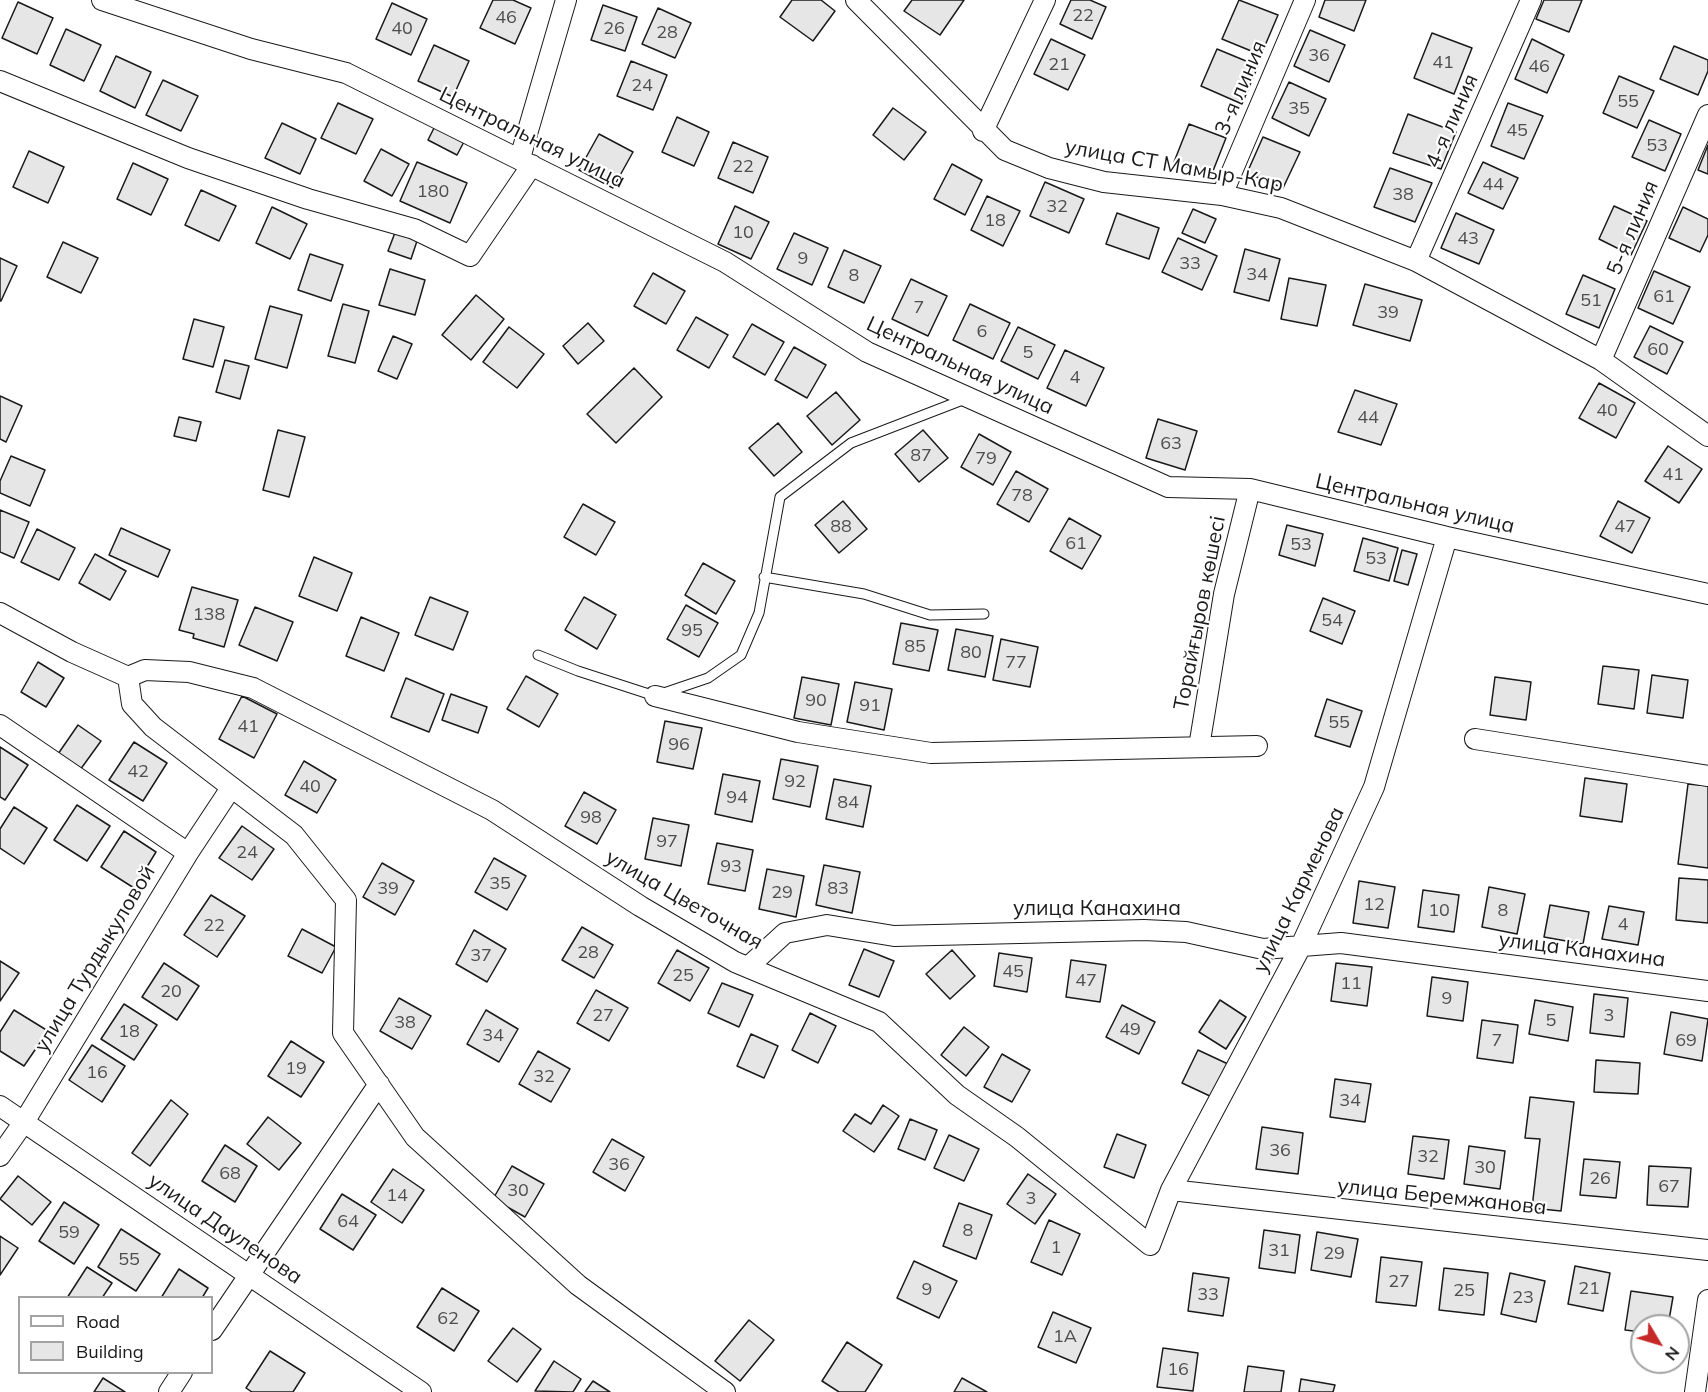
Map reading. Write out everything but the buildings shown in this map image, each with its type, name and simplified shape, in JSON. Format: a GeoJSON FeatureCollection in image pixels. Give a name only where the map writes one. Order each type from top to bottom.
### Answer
{"type":"FeatureCollection","features":[{"type":"Feature","properties":{"kind":"street","name":"Центральная улица"},"geometry":{"type":"LineString","coordinates":[[102,0],[251,49],[345,73],[725,262],[867,352],[1168,487],[1250,489],[1446,537],[1708,594]]}},
{"type":"Feature","properties":{"kind":"street"},"geometry":{"type":"LineString","coordinates":[[0,81],[188,159],[308,199],[414,229],[470,256],[526,162],[566,0]]}},
{"type":"Feature","properties":{"kind":"street","name":"улица СТ Мамыр-Кар"},"geometry":{"type":"LineString","coordinates":[[856,0],[983,131],[1005,150],[1048,168],[1104,182],[1222,195],[1281,208],[1416,261],[1601,360],[1708,436]]}},
{"type":"Feature","properties":{"kind":"street"},"geometry":{"type":"LineString","coordinates":[[983,131],[1045,0]]}},
{"type":"Feature","properties":{"kind":"street","name":"3-я линия"},"geometry":{"type":"LineString","coordinates":[[1222,195],[1305,0]]}},
{"type":"Feature","properties":{"kind":"street","name":"4-я линия"},"geometry":{"type":"LineString","coordinates":[[1416,261],[1531,0]]}},
{"type":"Feature","properties":{"kind":"street","name":"5-я линия"},"geometry":{"type":"LineString","coordinates":[[1601,360],[1708,115]]}},
{"type":"Feature","properties":{"kind":"street","name":"Торайғыров көшесі"},"geometry":{"type":"LineString","coordinates":[[1199,747],[1224,594],[1250,489]]}},
{"type":"Feature","properties":{"kind":"street","name":"улица Карменова"},"geometry":{"type":"LineString","coordinates":[[1150,1245],[1171,1191],[1300,948],[1374,787],[1446,537]]}},
{"type":"Feature","properties":{"kind":"street"},"geometry":{"type":"LineString","coordinates":[[0,613],[72,652],[128,678],[132,704],[146,719],[294,836],[346,900],[343,1033],[415,1137],[578,1286],[725,1392]]}},
{"type":"Feature","properties":{"kind":"street","name":"улица Цветочная"},"geometry":{"type":"LineString","coordinates":[[128,678],[145,670],[189,672],[253,688],[492,810],[640,906],[748,967],[879,1022],[957,1095],[1017,1137],[1150,1245]]}},
{"type":"Feature","properties":{"kind":"street"},"geometry":{"type":"LineString","coordinates":[[655,696],[798,732],[931,753],[1257,746]]}},
{"type":"Feature","properties":{"kind":"street"},"geometry":{"type":"LineString","coordinates":[[0,724],[188,853]]}},
{"type":"Feature","properties":{"kind":"street"},"geometry":{"type":"LineString","coordinates":[[1475,739],[1708,776]]}},
{"type":"Feature","properties":{"kind":"street","name":"улица Турдыкуловой"},"geometry":{"type":"LineString","coordinates":[[0,1156],[24,1122],[188,853],[231,788]]}},
{"type":"Feature","properties":{"kind":"street","name":"улица Канахина"},"geometry":{"type":"LineString","coordinates":[[748,967],[784,933],[827,925],[894,936],[1144,930],[1186,932],[1263,949],[1300,948],[1341,943],[1708,991]]}},
{"type":"Feature","properties":{"kind":"street"},"geometry":{"type":"LineString","coordinates":[[213,1328],[379,1084]]}},
{"type":"Feature","properties":{"kind":"street","name":"улица Дауленова"},"geometry":{"type":"LineString","coordinates":[[0,1106],[421,1392]]}},
{"type":"Feature","properties":{"kind":"street","name":"улица Беремжанова"},"geometry":{"type":"LineString","coordinates":[[1171,1191],[1708,1250]]}},
{"type":"Feature","properties":{"kind":"street"},"geometry":{"type":"LineString","coordinates":[[1695,1392],[1708,1300]]}},
{"type":"Feature","properties":{"kind":"street"},"geometry":{"type":"LineString","coordinates":[[169,1392],[181,1374]]}},
{"type":"Feature","properties":{"kind":"lane"},"geometry":{"type":"LineString","coordinates":[[538,655],[578,672],[655,696],[708,678],[741,655],[759,613],[780,496],[851,443],[967,398]]}},
{"type":"Feature","properties":{"kind":"lane"},"geometry":{"type":"LineString","coordinates":[[764,577],[864,594],[930,615],[984,614]]}}]}
